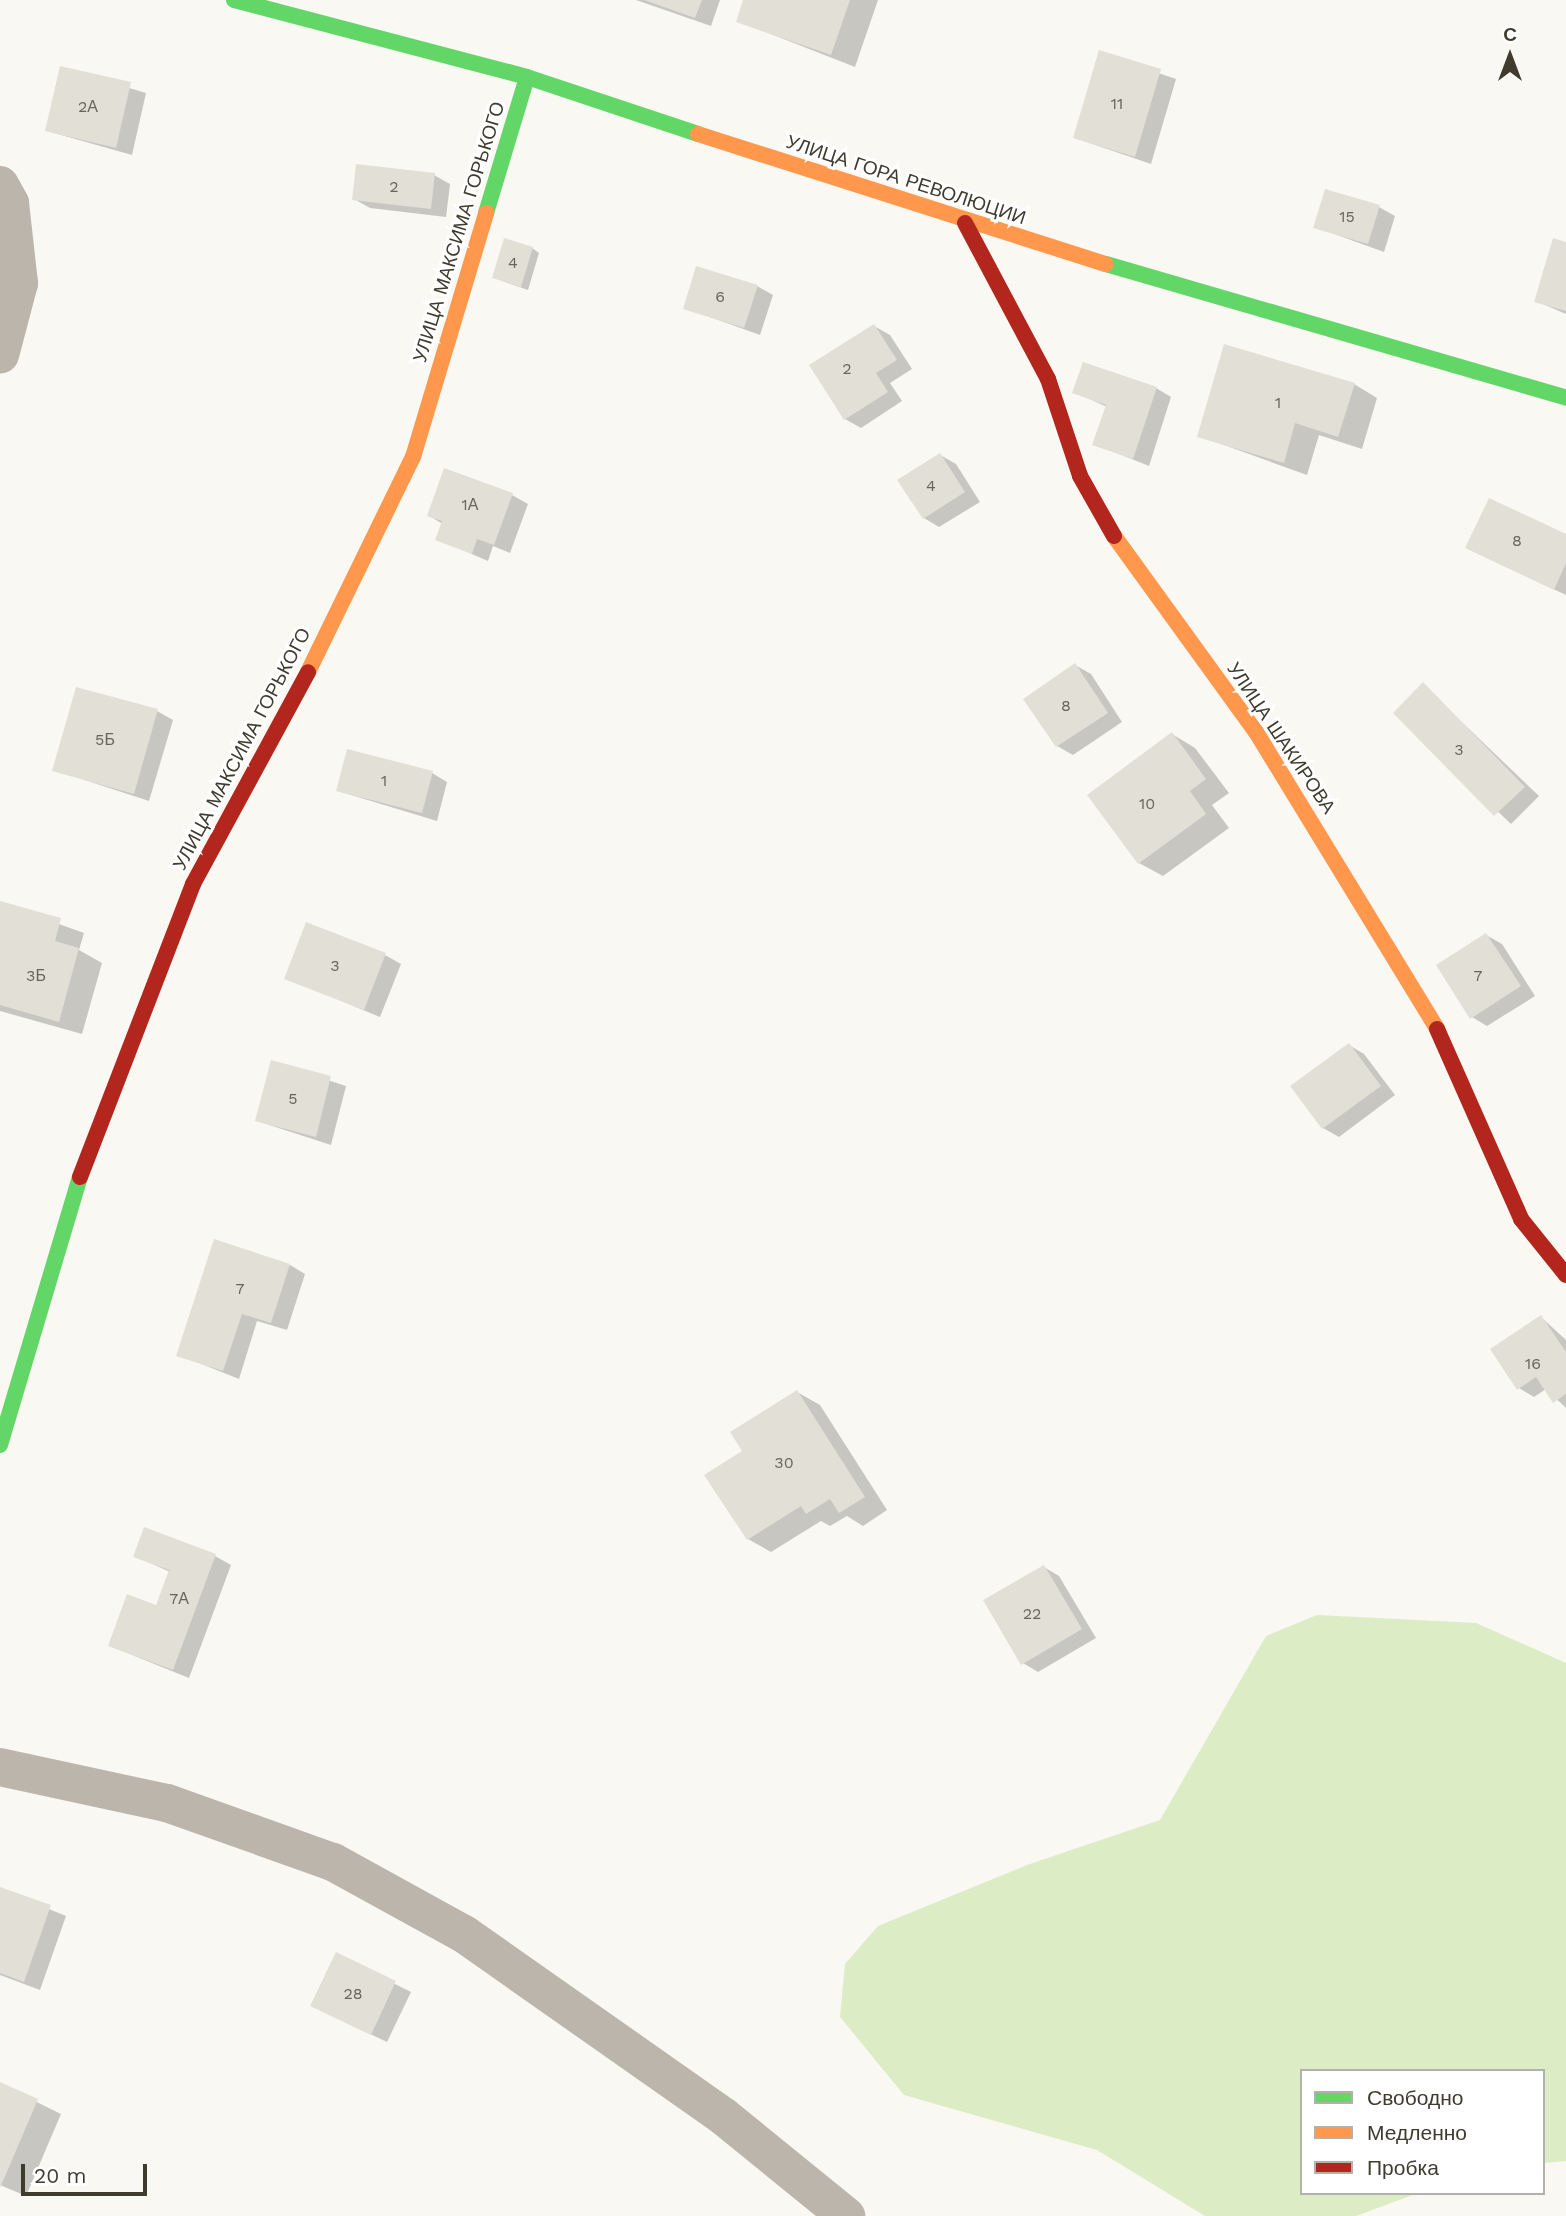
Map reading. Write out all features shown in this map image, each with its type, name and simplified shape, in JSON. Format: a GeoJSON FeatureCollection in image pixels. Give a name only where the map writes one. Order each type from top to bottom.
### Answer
{"type":"FeatureCollection","features":[{"type":"Feature","properties":{"kind":"street","name":"УЛИЦА ГОРА РЕВОЛЮЦИИ"},"geometry":{"type":"LineString","coordinates":[[234,0],[527,76],[965,223],[1566,398]]}},
{"type":"Feature","properties":{"kind":"street","name":"УЛИЦА МАКСИМА ГОРЬКОГО"},"geometry":{"type":"LineString","coordinates":[[0,1445],[74,1193],[193,884],[333,627],[413,457],[527,76]]}},
{"type":"Feature","properties":{"kind":"street"},"geometry":{"type":"LineString","coordinates":[[0,185],[10,203],[19,283],[0,355]]}},
{"type":"Feature","properties":{"kind":"street","name":"УЛИЦА ШАКИРОВА"},"geometry":{"type":"LineString","coordinates":[[965,223],[1048,379],[1080,476],[1112,534],[1256,732],[1362,900],[1449,1050],[1521,1219],[1566,1275]]}},
{"type":"Feature","properties":{"kind":"street"},"geometry":{"type":"LineString","coordinates":[[0,1767],[167,1803],[333,1862],[464,1934],[723,2116],[846,2216]]}},
{"type":"Feature","properties":{"kind":"green space"},"geometry":{"type":"Polygon","coordinates":[[[1317,1615],[1476,1623],[1566,1663],[1566,2161],[1545,2163],[1545,2069],[1300,2069],[1300,2195],[1413,2195],[1356,2216],[1205,2216],[1097,2150],[904,2095],[840,2017],[845,1964],[878,1926],[1027,1865],[1160,1820],[1266,1636],[1317,1615]]]}},
{"type":"Feature","properties":{"kind":"building"},"geometry":{"type":"Polygon","coordinates":[[[644,0],[702,0],[695,18],[644,0]]]}},
{"type":"Feature","properties":{"kind":"building"},"geometry":{"type":"Polygon","coordinates":[[[743,0],[850,0],[831,55],[736,22],[743,0]]]}},
{"type":"Feature","properties":{"kind":"building"},"geometry":{"type":"Polygon","coordinates":[[[1099,50],[1161,69],[1135,157],[1073,138],[1099,50]]]}},
{"type":"Feature","properties":{"kind":"building"},"geometry":{"type":"Polygon","coordinates":[[[60,66],[131,82],[116,148],[45,131],[60,66]]]}},
{"type":"Feature","properties":{"kind":"building"},"geometry":{"type":"Polygon","coordinates":[[[356,164],[435,173],[431,209],[352,200],[356,164]]]}},
{"type":"Feature","properties":{"kind":"building"},"geometry":{"type":"Polygon","coordinates":[[[1325,189],[1380,205],[1368,244],[1313,228],[1325,189]]]}},
{"type":"Feature","properties":{"kind":"building"},"geometry":{"type":"Polygon","coordinates":[[[504,238],[533,247],[521,287],[492,278],[504,238]]]}},
{"type":"Feature","properties":{"kind":"building"},"geometry":{"type":"Polygon","coordinates":[[[1553,238],[1566,242],[1566,311],[1534,302],[1553,238]]]}},
{"type":"Feature","properties":{"kind":"building"},"geometry":{"type":"Polygon","coordinates":[[[696,266],[758,285],[744,328],[683,309],[696,266]]]}},
{"type":"Feature","properties":{"kind":"building"},"geometry":{"type":"Polygon","coordinates":[[[874,324],[897,360],[876,373],[888,392],[844,420],[809,365],[874,324]]]}},
{"type":"Feature","properties":{"kind":"building"},"geometry":{"type":"Polygon","coordinates":[[[1224,344],[1355,383],[1338,437],[1295,423],[1284,463],[1197,437],[1224,344]]]}},
{"type":"Feature","properties":{"kind":"building"},"geometry":{"type":"Polygon","coordinates":[[[1083,362],[1157,387],[1133,459],[1092,445],[1106,405],[1072,393],[1083,362]]]}},
{"type":"Feature","properties":{"kind":"building"},"geometry":{"type":"Polygon","coordinates":[[[940,453],[965,492],[923,519],[897,480],[940,453]]]}},
{"type":"Feature","properties":{"kind":"building"},"geometry":{"type":"Polygon","coordinates":[[[444,468],[513,493],[494,545],[477,539],[472,554],[435,540],[442,521],[427,516],[444,468]]]}},
{"type":"Feature","properties":{"kind":"building"},"geometry":{"type":"Polygon","coordinates":[[[1489,498],[1566,534],[1566,563],[1554,590],[1465,548],[1489,498]]]}},
{"type":"Feature","properties":{"kind":"building"},"geometry":{"type":"Polygon","coordinates":[[[1075,663],[1108,713],[1056,747],[1023,699],[1075,663]]]}},
{"type":"Feature","properties":{"kind":"building"},"geometry":{"type":"Polygon","coordinates":[[[1423,682],[1525,787],[1494,816],[1393,713],[1423,682]]]}},
{"type":"Feature","properties":{"kind":"building"},"geometry":{"type":"Polygon","coordinates":[[[76,687],[158,709],[134,794],[52,771],[76,687]]]}},
{"type":"Feature","properties":{"kind":"building"},"geometry":{"type":"Polygon","coordinates":[[[1172,732],[1206,779],[1190,791],[1206,814],[1138,864],[1087,795],[1172,732]]]}},
{"type":"Feature","properties":{"kind":"building"},"geometry":{"type":"Polygon","coordinates":[[[347,749],[433,771],[422,813],[336,791],[347,749]]]}},
{"type":"Feature","properties":{"kind":"building"},"geometry":{"type":"Polygon","coordinates":[[[0,901],[61,918],[55,941],[79,948],[59,1022],[0,1005],[0,901]]]}},
{"type":"Feature","properties":{"kind":"building"},"geometry":{"type":"Polygon","coordinates":[[[306,922],[386,953],[364,1010],[284,979],[306,922]]]}},
{"type":"Feature","properties":{"kind":"building"},"geometry":{"type":"Polygon","coordinates":[[[1486,933],[1521,986],[1470,1019],[1436,965],[1486,933]]]}},
{"type":"Feature","properties":{"kind":"building"},"geometry":{"type":"Polygon","coordinates":[[[1349,1043],[1381,1086],[1322,1129],[1290,1086],[1349,1043]]]}},
{"type":"Feature","properties":{"kind":"building"},"geometry":{"type":"Polygon","coordinates":[[[271,1060],[331,1076],[316,1137],[255,1121],[271,1060]]]}},
{"type":"Feature","properties":{"kind":"building"},"geometry":{"type":"Polygon","coordinates":[[[214,1239],[290,1264],[271,1323],[242,1314],[223,1371],[176,1356],[214,1239]]]}},
{"type":"Feature","properties":{"kind":"building"},"geometry":{"type":"Polygon","coordinates":[[[1541,1315],[1566,1352],[1566,1394],[1553,1403],[1536,1377],[1517,1390],[1490,1349],[1541,1315]]]}},
{"type":"Feature","properties":{"kind":"building"},"geometry":{"type":"Polygon","coordinates":[[[797,1390],[865,1497],[839,1513],[830,1499],[806,1514],[801,1506],[747,1540],[704,1475],[742,1451],[730,1432],[797,1390]]]}},
{"type":"Feature","properties":{"kind":"building"},"geometry":{"type":"Polygon","coordinates":[[[144,1527],[216,1554],[173,1670],[108,1646],[127,1594],[156,1605],[169,1570],[133,1557],[144,1527]]]}},
{"type":"Feature","properties":{"kind":"building"},"geometry":{"type":"Polygon","coordinates":[[[1044,1565],[1082,1629],[1021,1665],[983,1600],[1044,1565]]]}},
{"type":"Feature","properties":{"kind":"building"},"geometry":{"type":"Polygon","coordinates":[[[0,1887],[51,1905],[24,1982],[0,1973],[0,1887]]]}},
{"type":"Feature","properties":{"kind":"building"},"geometry":{"type":"Polygon","coordinates":[[[336,1952],[396,1981],[371,2035],[310,2006],[336,1952]]]}},
{"type":"Feature","properties":{"kind":"building"},"geometry":{"type":"Polygon","coordinates":[[[0,2082],[38,2099],[0,2188],[0,2082]]]}},
{"type":"Feature","properties":{"kind":"traffic: fast"},"geometry":{"type":"LineString","coordinates":[[234,0],[527,77],[698,134]]}},
{"type":"Feature","properties":{"kind":"traffic: fast"},"geometry":{"type":"LineString","coordinates":[[486,213],[527,77]]}},
{"type":"Feature","properties":{"kind":"traffic: fast"},"geometry":{"type":"LineString","coordinates":[[1106,264],[1566,398]]}},
{"type":"Feature","properties":{"kind":"traffic: fast"},"geometry":{"type":"LineString","coordinates":[[0,1445],[80,1177]]}},
{"type":"Feature","properties":{"kind":"traffic: slow"},"geometry":{"type":"LineString","coordinates":[[698,134],[1106,264]]}},
{"type":"Feature","properties":{"kind":"traffic: slow"},"geometry":{"type":"LineString","coordinates":[[308,672],[413,457],[486,213]]}},
{"type":"Feature","properties":{"kind":"traffic: slow"},"geometry":{"type":"LineString","coordinates":[[1114,536],[1256,732],[1437,1029]]}},
{"type":"Feature","properties":{"kind":"traffic: jam"},"geometry":{"type":"LineString","coordinates":[[965,223],[1048,379],[1080,476],[1114,536]]}},
{"type":"Feature","properties":{"kind":"traffic: jam"},"geometry":{"type":"LineString","coordinates":[[80,1177],[193,884],[308,672]]}},
{"type":"Feature","properties":{"kind":"traffic: jam"},"geometry":{"type":"LineString","coordinates":[[1437,1029],[1521,1219],[1566,1275]]}}]}
